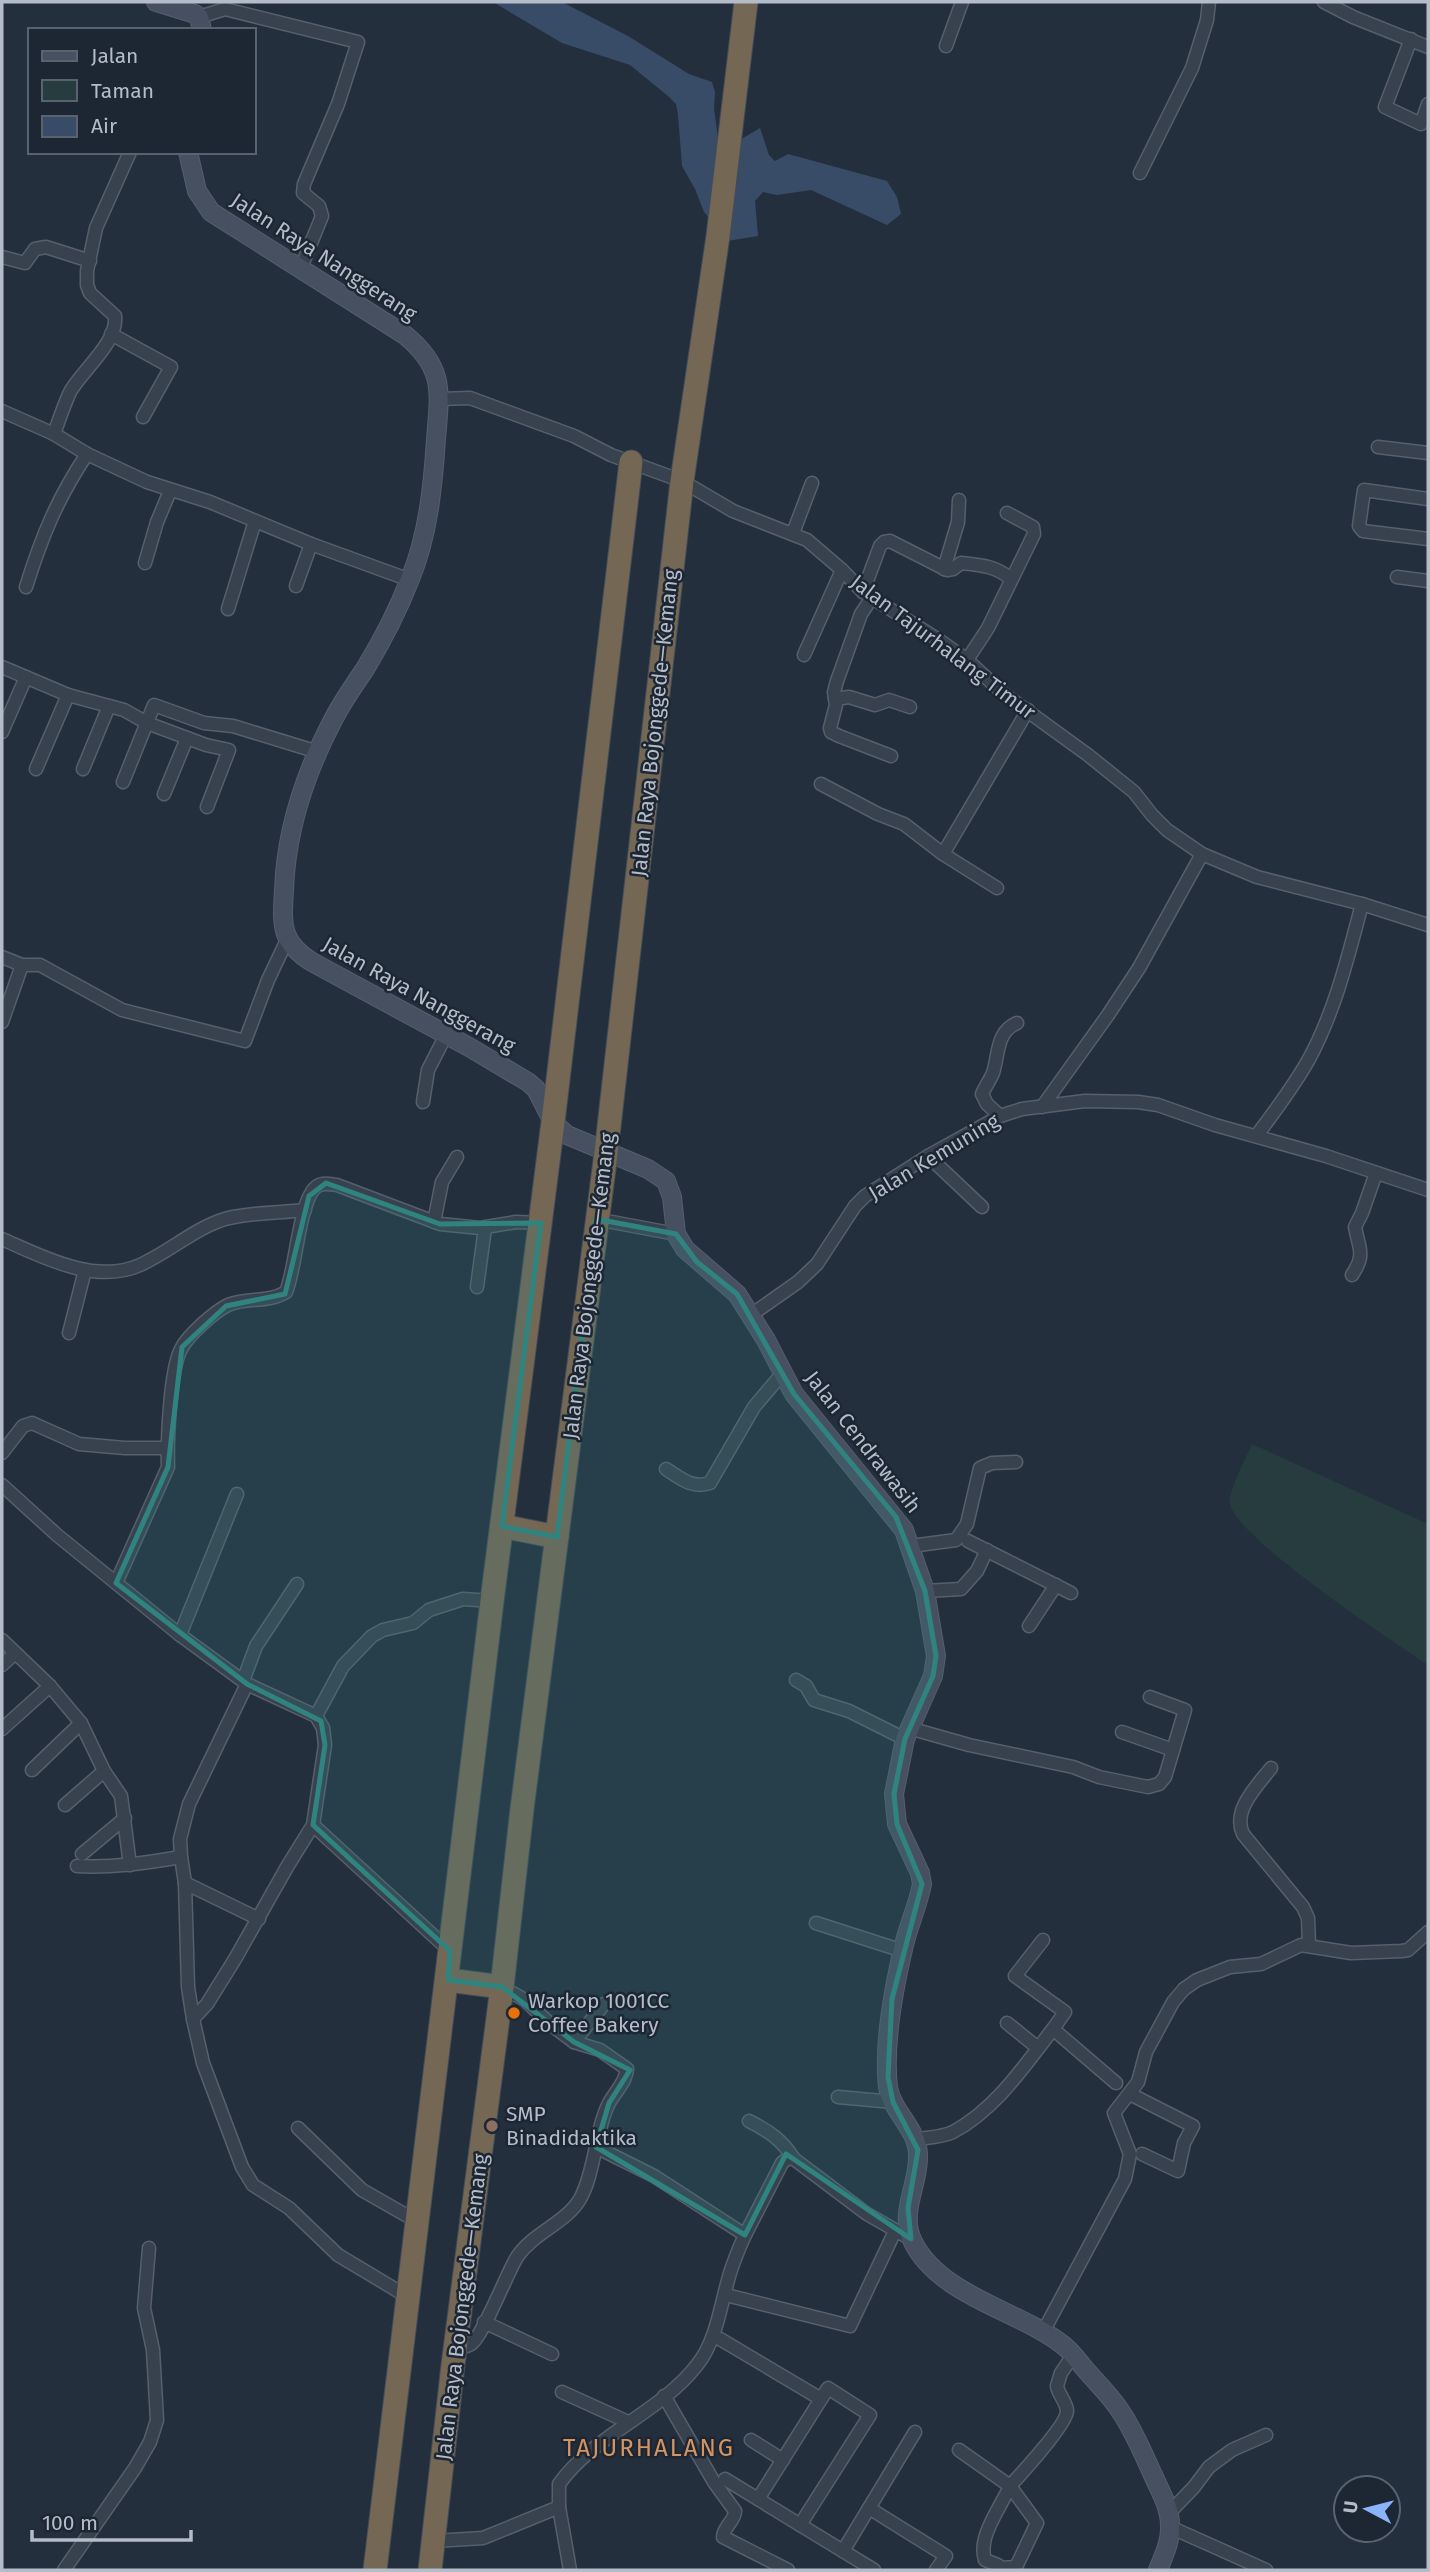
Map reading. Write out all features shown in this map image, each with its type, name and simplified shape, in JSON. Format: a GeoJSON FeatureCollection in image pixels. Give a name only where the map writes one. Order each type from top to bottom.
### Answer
{"type":"FeatureCollection","features":[{"type":"Feature","properties":{"kind":"highway","name":"Jalan Raya Bojonggede—Kemang"},"geometry":{"type":"LineString","coordinates":[[430,2570],[522,1809],[606,1153],[682,481],[718,236],[746,2]]}},
{"type":"Feature","properties":{"kind":"highway"},"geometry":{"type":"LineString","coordinates":[[375,2570],[492,1601],[541,1223],[631,462]]}},
{"type":"Feature","properties":{"kind":"highway"},"geometry":{"type":"LineString","coordinates":[[502,1526],[557,1537]]}},
{"type":"Feature","properties":{"kind":"highway"},"geometry":{"type":"LineString","coordinates":[[448,1980],[502,1987]]}},
{"type":"Feature","properties":{"kind":"street"},"geometry":{"type":"LineString","coordinates":[[156,2],[180,8],[200,23],[225,9],[359,42],[338,104],[304,184],[303,192],[318,206],[322,216],[300,270]]}},
{"type":"Feature","properties":{"kind":"street"},"geometry":{"type":"LineString","coordinates":[[946,46],[962,2]]}},
{"type":"Feature","properties":{"kind":"street"},"geometry":{"type":"LineString","coordinates":[[1140,173],[1192,68],[1207,20],[1209,2]]}},
{"type":"Feature","properties":{"kind":"street"},"geometry":{"type":"LineString","coordinates":[[1324,2],[1353,17],[1428,47]]}},
{"type":"Feature","properties":{"kind":"street"},"geometry":{"type":"LineString","coordinates":[[1411,39],[1385,107],[1421,124],[1428,104]]}},
{"type":"Feature","properties":{"kind":"street"},"geometry":{"type":"LineString","coordinates":[[54,434],[69,393],[114,326],[115,316],[96,299],[87,285],[102,213],[129,154]]}},
{"type":"Feature","properties":{"kind":"street","name":"Jalan Raya Nanggerang"},"geometry":{"type":"LineString","coordinates":[[188,154],[197,191],[211,212],[418,345],[433,365],[439,399],[428,509],[410,580],[391,621],[335,716],[318,752],[305,785],[290,838],[283,904],[287,940],[292,948],[312,962],[528,1082],[536,1089],[559,1129],[606,1153]]}},
{"type":"Feature","properties":{"kind":"street"},"geometry":{"type":"LineString","coordinates":[[2,257],[25,262],[35,249],[46,247],[90,261]]}},
{"type":"Feature","properties":{"kind":"street"},"geometry":{"type":"LineString","coordinates":[[111,334],[171,367],[143,417]]}},
{"type":"Feature","properties":{"kind":"street","name":"Jalan Tajurhalang Timur"},"geometry":{"type":"LineString","coordinates":[[439,399],[470,398],[574,436],[611,455],[682,481],[733,511],[807,540],[868,594],[967,660],[1004,694],[1116,777],[1134,792],[1152,816],[1167,830],[1202,854],[1257,877],[1362,904],[1428,925]]}},
{"type":"Feature","properties":{"kind":"street"},"geometry":{"type":"LineString","coordinates":[[2,411],[54,434],[87,454],[170,491],[210,502],[311,544],[410,580]]}},
{"type":"Feature","properties":{"kind":"street"},"geometry":{"type":"LineString","coordinates":[[1378,447],[1428,453]]}},
{"type":"Feature","properties":{"kind":"street"},"geometry":{"type":"LineString","coordinates":[[26,587],[47,524],[66,486],[87,454]]}},
{"type":"Feature","properties":{"kind":"street"},"geometry":{"type":"LineString","coordinates":[[793,533],[812,483]]}},
{"type":"Feature","properties":{"kind":"street"},"geometry":{"type":"LineString","coordinates":[[1428,499],[1364,490],[1359,526],[1363,531],[1428,539]]}},
{"type":"Feature","properties":{"kind":"street"},"geometry":{"type":"LineString","coordinates":[[145,562],[170,491]]}},
{"type":"Feature","properties":{"kind":"street"},"geometry":{"type":"LineString","coordinates":[[944,569],[958,522],[959,500]]}},
{"type":"Feature","properties":{"kind":"street"},"geometry":{"type":"LineString","coordinates":[[967,660],[988,628],[1035,531],[1033,527],[1007,513]]}},
{"type":"Feature","properties":{"kind":"street"},"geometry":{"type":"LineString","coordinates":[[228,609],[255,521]]}},
{"type":"Feature","properties":{"kind":"street"},"geometry":{"type":"LineString","coordinates":[[891,756],[831,732],[831,720],[836,705],[836,681],[868,594],[880,546],[890,541],[944,569],[953,569],[961,563],[989,566],[1000,570],[1011,579]]}},
{"type":"Feature","properties":{"kind":"street"},"geometry":{"type":"LineString","coordinates":[[296,586],[311,544]]}},
{"type":"Feature","properties":{"kind":"street"},"geometry":{"type":"LineString","coordinates":[[804,655],[842,570]]}},
{"type":"Feature","properties":{"kind":"street"},"geometry":{"type":"LineString","coordinates":[[1397,577],[1428,581]]}},
{"type":"Feature","properties":{"kind":"street"},"geometry":{"type":"LineString","coordinates":[[2,667],[68,695],[124,710],[147,723],[229,750],[207,807]]}},
{"type":"Feature","properties":{"kind":"street"},"geometry":{"type":"LineString","coordinates":[[2,732],[26,677]]}},
{"type":"Feature","properties":{"kind":"street"},"geometry":{"type":"LineString","coordinates":[[36,769],[68,695]]}},
{"type":"Feature","properties":{"kind":"street"},"geometry":{"type":"LineString","coordinates":[[835,698],[849,697],[875,705],[889,700],[910,707]]}},
{"type":"Feature","properties":{"kind":"street"},"geometry":{"type":"LineString","coordinates":[[123,782],[154,705],[204,723],[233,726],[318,752]]}},
{"type":"Feature","properties":{"kind":"street"},"geometry":{"type":"LineString","coordinates":[[83,769],[109,706]]}},
{"type":"Feature","properties":{"kind":"street"},"geometry":{"type":"LineString","coordinates":[[943,854],[1028,710]]}},
{"type":"Feature","properties":{"kind":"street"},"geometry":{"type":"LineString","coordinates":[[164,794],[187,738]]}},
{"type":"Feature","properties":{"kind":"street"},"geometry":{"type":"LineString","coordinates":[[821,784],[878,814],[904,824],[943,854],[997,888]]}},
{"type":"Feature","properties":{"kind":"street"},"geometry":{"type":"LineString","coordinates":[[1042,1107],[1139,968],[1202,854]]}},
{"type":"Feature","properties":{"kind":"street"},"geometry":{"type":"LineString","coordinates":[[1257,1135],[1286,1097],[1318,1040],[1342,978],[1362,904]]}},
{"type":"Feature","properties":{"kind":"street"},"geometry":{"type":"LineString","coordinates":[[2,957],[22,965],[40,965],[122,1010],[245,1041],[268,980],[287,940]]}},
{"type":"Feature","properties":{"kind":"street"},"geometry":{"type":"LineString","coordinates":[[2,1022],[22,965]]}},
{"type":"Feature","properties":{"kind":"street"},"geometry":{"type":"LineString","coordinates":[[1000,1116],[987,1104],[982,1094],[993,1073],[999,1042],[1008,1027],[1017,1023]]}},
{"type":"Feature","properties":{"kind":"street"},"geometry":{"type":"LineString","coordinates":[[423,1102],[428,1070],[446,1035]]}},
{"type":"Feature","properties":{"kind":"street","name":"Jalan Kemuning"},"geometry":{"type":"LineString","coordinates":[[751,1315],[798,1282],[817,1264],[855,1206],[865,1196],[1000,1116],[1022,1109],[1085,1101],[1158,1105],[1428,1190]]}},
{"type":"Feature","properties":{"kind":"street"},"geometry":{"type":"LineString","coordinates":[[596,1219],[676,1234],[672,1197],[666,1181],[648,1169],[606,1153]]}},
{"type":"Feature","properties":{"kind":"street"},"geometry":{"type":"LineString","coordinates":[[929,1156],[982,1207]]}},
{"type":"Feature","properties":{"kind":"street"},"geometry":{"type":"LineString","coordinates":[[434,1222],[442,1182],[457,1157]]}},
{"type":"Feature","properties":{"kind":"street"},"geometry":{"type":"LineString","coordinates":[[1352,1275],[1358,1266],[1361,1249],[1355,1227],[1376,1173]]}},
{"type":"Feature","properties":{"kind":"street"},"geometry":{"type":"LineString","coordinates":[[116,1583],[168,1467],[166,1448],[176,1364],[182,1347],[221,1309],[237,1301],[282,1295],[286,1292],[309,1196],[317,1186],[326,1183],[349,1189],[434,1222],[485,1228],[516,1222],[541,1223]]}},
{"type":"Feature","properties":{"kind":"street"},"geometry":{"type":"LineString","coordinates":[[2,1239],[85,1270],[118,1271],[139,1266],[227,1218],[305,1210]]}},
{"type":"Feature","properties":{"kind":"street"},"geometry":{"type":"LineString","coordinates":[[477,1287],[485,1228]]}},
{"type":"Feature","properties":{"kind":"street","name":"Jalan Cendrawasih"},"geometry":{"type":"LineString","coordinates":[[676,1234],[697,1262],[737,1294],[794,1394],[896,1517],[911,1546],[925,1591],[935,1668],[907,1734],[894,1785],[894,1815],[920,1873],[922,1884],[892,1998],[888,2077],[893,2102],[915,2139]]}},
{"type":"Feature","properties":{"kind":"street"},"geometry":{"type":"LineString","coordinates":[[69,1333],[85,1270]]}},
{"type":"Feature","properties":{"kind":"street"},"geometry":{"type":"LineString","coordinates":[[666,1469],[691,1485],[702,1486],[710,1483],[746,1419],[772,1383],[782,1374]]}},
{"type":"Feature","properties":{"kind":"street"},"geometry":{"type":"LineString","coordinates":[[2,1453],[23,1426],[32,1423],[79,1444],[166,1448]]}},
{"type":"Feature","properties":{"kind":"street"},"geometry":{"type":"LineString","coordinates":[[911,1546],[956,1540],[967,1524],[981,1468],[992,1463],[1016,1462]]}},
{"type":"Feature","properties":{"kind":"street"},"geometry":{"type":"LineString","coordinates":[[2,1485],[57,1535],[180,1635],[245,1682],[316,1716],[323,1728],[325,1745],[313,1825],[207,2004],[193,2019]]}},
{"type":"Feature","properties":{"kind":"street"},"geometry":{"type":"LineString","coordinates":[[180,1635],[237,1494]]}},
{"type":"Feature","properties":{"kind":"street"},"geometry":{"type":"LineString","coordinates":[[968,1541],[1071,1593]]}},
{"type":"Feature","properties":{"kind":"street"},"geometry":{"type":"LineString","coordinates":[[925,1591],[961,1589],[976,1571],[986,1550]]}},
{"type":"Feature","properties":{"kind":"street"},"geometry":{"type":"LineString","coordinates":[[297,1584],[256,1646],[245,1682],[189,1804],[180,1839],[185,1883],[188,1986],[193,2019],[203,2063],[233,2146],[253,2185],[289,2208],[338,2255],[408,2297]]}},
{"type":"Feature","properties":{"kind":"street"},"geometry":{"type":"LineString","coordinates":[[1029,1626],[1056,1585]]}},
{"type":"Feature","properties":{"kind":"street"},"geometry":{"type":"LineString","coordinates":[[316,1716],[343,1666],[372,1636],[383,1630],[413,1623],[429,1610],[455,1602],[472,1598],[492,1601]]}},
{"type":"Feature","properties":{"kind":"street"},"geometry":{"type":"LineString","coordinates":[[2,1640],[50,1686],[81,1723],[104,1771],[121,1796],[130,1864]]}},
{"type":"Feature","properties":{"kind":"street"},"geometry":{"type":"LineString","coordinates":[[2,1665],[15,1653]]}},
{"type":"Feature","properties":{"kind":"street"},"geometry":{"type":"LineString","coordinates":[[796,1680],[806,1686],[814,1700],[907,1734],[1073,1767],[1099,1777],[1148,1787],[1159,1784],[1165,1777],[1185,1710],[1150,1697]]}},
{"type":"Feature","properties":{"kind":"street"},"geometry":{"type":"LineString","coordinates":[[2,1729],[50,1686]]}},
{"type":"Feature","properties":{"kind":"street"},"geometry":{"type":"LineString","coordinates":[[32,1770],[81,1723]]}},
{"type":"Feature","properties":{"kind":"street"},"geometry":{"type":"LineString","coordinates":[[1122,1732],[1173,1749]]}},
{"type":"Feature","properties":{"kind":"street"},"geometry":{"type":"LineString","coordinates":[[1271,1768],[1245,1804],[1240,1827],[1303,1907],[1308,1918],[1308,1945]]}},
{"type":"Feature","properties":{"kind":"street"},"geometry":{"type":"LineString","coordinates":[[65,1805],[104,1771]]}},
{"type":"Feature","properties":{"kind":"street"},"geometry":{"type":"LineString","coordinates":[[125,1818],[80,1860],[105,1867],[180,1857]]}},
{"type":"Feature","properties":{"kind":"street"},"geometry":{"type":"LineString","coordinates":[[313,1825],[450,1951]]}},
{"type":"Feature","properties":{"kind":"street"},"geometry":{"type":"LineString","coordinates":[[185,1883],[259,1919]]}},
{"type":"Feature","properties":{"kind":"street"},"geometry":{"type":"LineString","coordinates":[[816,1923],[903,1951]]}},
{"type":"Feature","properties":{"kind":"street"},"geometry":{"type":"LineString","coordinates":[[1043,2332],[1125,2179],[1130,2154],[1114,2113],[1138,2082],[1146,2052],[1173,2002],[1184,1989],[1216,1972],[1230,1967],[1261,1964],[1294,1947],[1308,1945],[1351,1953],[1402,1951],[1408,1950],[1428,1932]]}},
{"type":"Feature","properties":{"kind":"street"},"geometry":{"type":"LineString","coordinates":[[726,2295],[850,2326],[908,2224],[908,2208],[918,2161],[915,2139],[952,2133],[1007,2089],[1065,2012],[1015,1976],[1043,1940]]}},
{"type":"Feature","properties":{"kind":"street"},"geometry":{"type":"LineString","coordinates":[[456,2348],[469,2346],[474,2342],[519,2255],[543,2230],[571,2210],[580,2199],[587,2184],[603,2118],[625,2078],[627,2069],[600,2050],[574,2042],[525,2000],[502,1987]]}},
{"type":"Feature","properties":{"kind":"street"},"geometry":{"type":"LineString","coordinates":[[574,2042],[604,2004]]}},
{"type":"Feature","properties":{"kind":"street"},"geometry":{"type":"LineString","coordinates":[[1007,2023],[1038,2048]]}},
{"type":"Feature","properties":{"kind":"street"},"geometry":{"type":"LineString","coordinates":[[1053,2029],[1116,2083]]}},
{"type":"Feature","properties":{"kind":"street"},"geometry":{"type":"LineString","coordinates":[[1130,2094],[1193,2126],[1184,2143],[1178,2171],[1142,2154]]}},
{"type":"Feature","properties":{"kind":"street"},"geometry":{"type":"LineString","coordinates":[[838,2097],[893,2102]]}},
{"type":"Feature","properties":{"kind":"street"},"geometry":{"type":"LineString","coordinates":[[749,2121],[769,2131],[785,2144],[794,2159],[867,2214],[903,2235],[949,2282],[1043,2332],[1074,2354],[1120,2410],[1136,2438],[1170,2520],[1168,2543],[1158,2570]]}},
{"type":"Feature","properties":{"kind":"street"},"geometry":{"type":"LineString","coordinates":[[298,2127],[362,2190],[418,2222]]}},
{"type":"Feature","properties":{"kind":"street"},"geometry":{"type":"LineString","coordinates":[[596,2147],[654,2176],[745,2235]]}},
{"type":"Feature","properties":{"kind":"street"},"geometry":{"type":"LineString","coordinates":[[570,2570],[559,2507],[559,2484],[628,2422],[664,2396],[701,2360],[726,2295],[730,2270],[745,2235],[782,2163],[788,2158],[794,2159]]}},
{"type":"Feature","properties":{"kind":"street"},"geometry":{"type":"LineString","coordinates":[[64,2570],[135,2468],[150,2442],[157,2420],[153,2350],[144,2308],[149,2248]]}},
{"type":"Feature","properties":{"kind":"street"},"geometry":{"type":"LineString","coordinates":[[484,2322],[552,2354]]}},
{"type":"Feature","properties":{"kind":"street"},"geometry":{"type":"LineString","coordinates":[[720,2339],[821,2399]]}},
{"type":"Feature","properties":{"kind":"street"},"geometry":{"type":"LineString","coordinates":[[959,2450],[1010,2486],[1037,2523],[1016,2567],[1000,2569],[985,2560],[989,2528],[1010,2486],[1049,2441],[1066,2415],[1067,2410],[1057,2386],[1061,2373],[1074,2354]]}},
{"type":"Feature","properties":{"kind":"street"},"geometry":{"type":"LineString","coordinates":[[758,2499],[828,2388],[870,2415],[800,2525]]}},
{"type":"Feature","properties":{"kind":"street"},"geometry":{"type":"LineString","coordinates":[[562,2392],[628,2422]]}},
{"type":"Feature","properties":{"kind":"street"},"geometry":{"type":"LineString","coordinates":[[664,2396],[714,2482],[735,2511],[734,2518],[723,2536],[788,2570]]}},
{"type":"Feature","properties":{"kind":"street"},"geometry":{"type":"LineString","coordinates":[[843,2551],[915,2432]]}},
{"type":"Feature","properties":{"kind":"street"},"geometry":{"type":"LineString","coordinates":[[1170,2520],[1209,2467],[1232,2450],[1266,2435]]}},
{"type":"Feature","properties":{"kind":"street"},"geometry":{"type":"LineString","coordinates":[[751,2440],[783,2460]]}},
{"type":"Feature","properties":{"kind":"street"},"geometry":{"type":"LineString","coordinates":[[725,2479],[874,2570]]}},
{"type":"Feature","properties":{"kind":"street"},"geometry":{"type":"LineString","coordinates":[[434,2542],[483,2538],[559,2507]]}},
{"type":"Feature","properties":{"kind":"street"},"geometry":{"type":"LineString","coordinates":[[869,2508],[946,2556],[936,2570]]}},
{"type":"Feature","properties":{"kind":"street"},"geometry":{"type":"LineString","coordinates":[[1170,2520],[1266,2570]]}},
{"type":"Feature","properties":{"kind":"highlighted area"},"geometry":{"type":"Polygon","coordinates":[[[326,1183],[440,1224],[541,1223],[502,1526],[557,1537],[596,1219],[676,1234],[697,1262],[737,1294],[794,1394],[896,1517],[925,1591],[936,1656],[933,1676],[905,1739],[894,1794],[897,1824],[922,1884],[892,1999],[888,2077],[893,2102],[918,2150],[908,2208],[911,2239],[786,2154],[745,2235],[596,2147],[609,2103],[630,2070],[574,2042],[502,1987],[448,1980],[450,1951],[313,1825],[325,1745],[321,1721],[247,1684],[116,1583],[168,1467],[182,1347],[226,1306],[285,1294],[309,1196],[326,1183]]]}},
{"type":"Feature","properties":{"kind":"green space"},"geometry":{"type":"Polygon","coordinates":[[[1252,1444],[1428,1524],[1428,1665],[1351,1613],[1285,1563],[1238,1519],[1230,1498],[1252,1444]]]}},
{"type":"Feature","properties":{"kind":"water"},"geometry":{"type":"Polygon","coordinates":[[[493,2],[562,2],[628,36],[689,74],[712,82],[719,145],[711,220],[704,212],[682,166],[676,104],[668,96],[630,65],[562,43],[493,2]]]}},
{"type":"Feature","properties":{"kind":"water"},"geometry":{"type":"Polygon","coordinates":[[[760,128],[769,155],[775,161],[788,154],[887,181],[897,197],[901,214],[887,225],[811,190],[777,195],[763,192],[755,201],[758,236],[727,241],[728,147],[760,128]]]}},
{"type":"Feature","properties":{"kind":"place","name":"Warkop 1001CC Coffee Bakery"},"geometry":{"type":"Point","coordinates":[514,2013]}},
{"type":"Feature","properties":{"kind":"place","name":"SMP Binadidaktika"},"geometry":{"type":"Point","coordinates":[492,2126]}},
{"type":"Feature","properties":{"kind":"district","name":"TAJURHALANG"},"geometry":{"type":"Point","coordinates":[649,2448]}}]}
